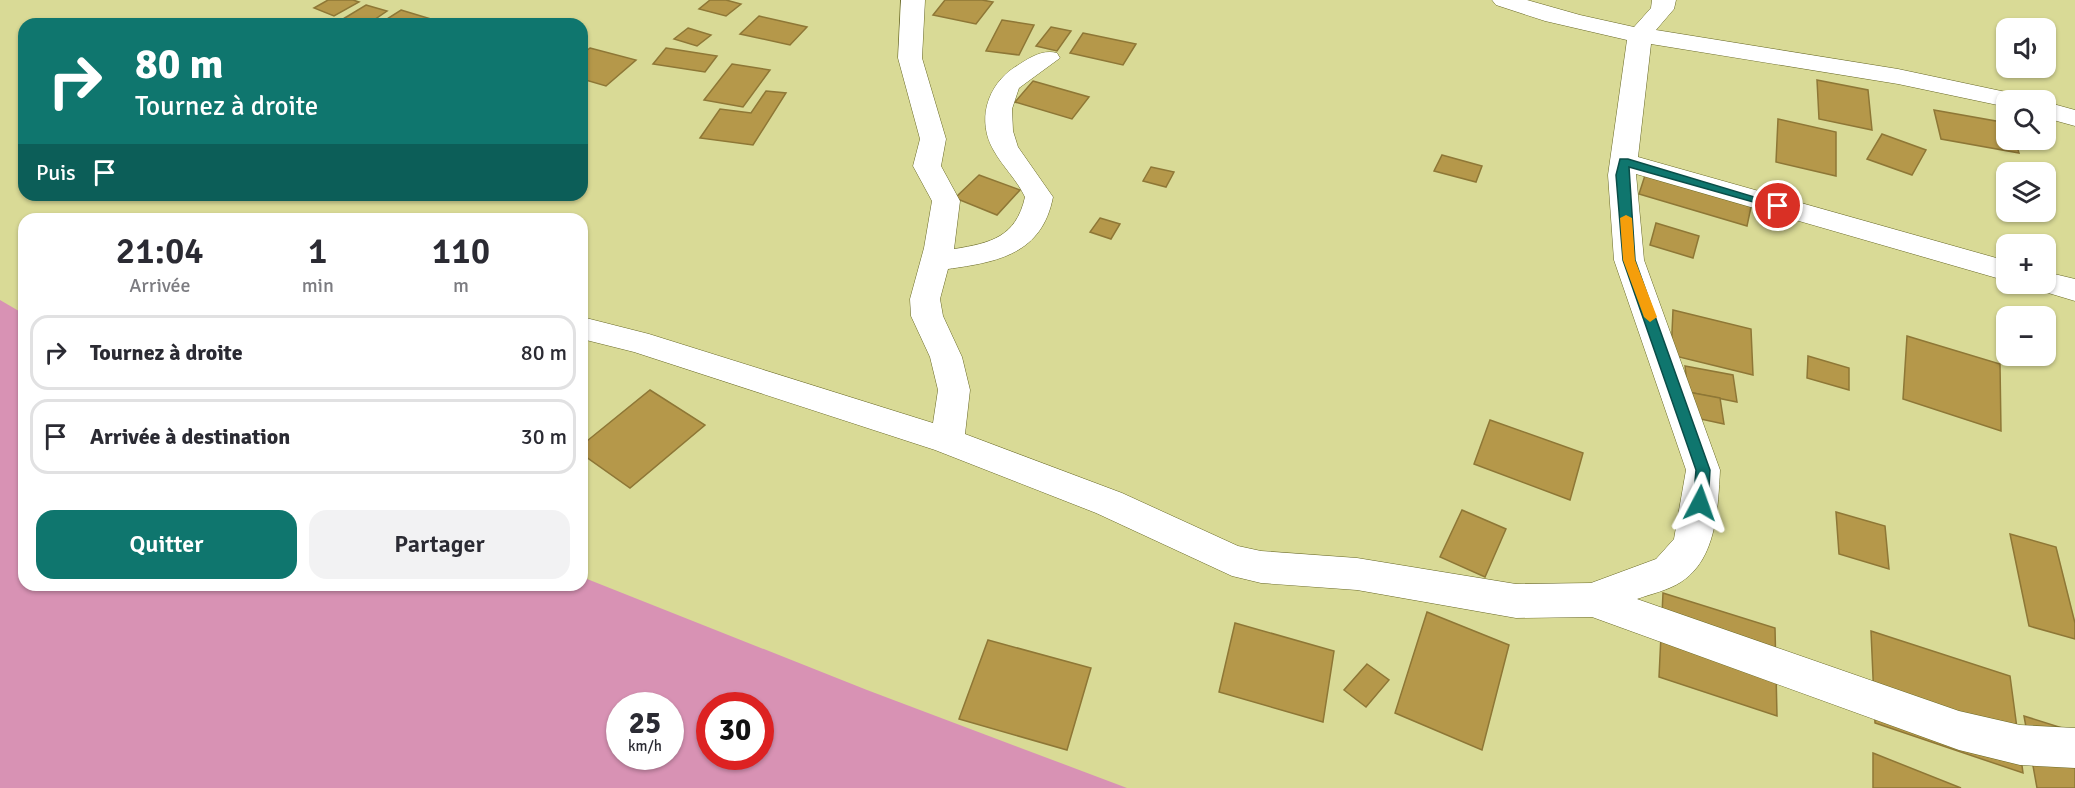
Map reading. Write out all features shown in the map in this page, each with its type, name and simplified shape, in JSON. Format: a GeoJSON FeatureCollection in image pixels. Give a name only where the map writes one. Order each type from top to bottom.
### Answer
{"type":"FeatureCollection","features":[{"type":"Feature","properties":{"kind":"street"},"geometry":{"type":"LineString","coordinates":[[913,0],[910,58],[933,139],[927,166],[946,201],[936,261],[925,299],[927,316],[946,357],[954,390],[947,441]]}},
{"type":"Feature","properties":{"kind":"street"},"geometry":{"type":"LineString","coordinates":[[1504,0],[1556,16],[1640,35],[1922,81],[1996,97]]}},
{"type":"Feature","properties":{"kind":"street"},"geometry":{"type":"LineString","coordinates":[[1534,0],[1556,16]]}},
{"type":"Feature","properties":{"kind":"street"},"geometry":{"type":"LineString","coordinates":[[1592,600],[1669,570],[1691,546],[1700,503],[1703,470],[1629,260],[1622,175],[1640,35],[1662,9],[1664,0]]}},
{"type":"Feature","properties":{"kind":"street"},"geometry":{"type":"LineString","coordinates":[[936,261],[988,253],[1007,246],[1021,237],[1035,217],[1038,197],[1007,151],[999,130],[997,106],[1000,96],[1011,82],[1048,58]]}},
{"type":"Feature","properties":{"kind":"street"},"geometry":{"type":"LineString","coordinates":[[2056,113],[2075,118]]}},
{"type":"Feature","properties":{"kind":"street"},"geometry":{"type":"LineString","coordinates":[[1624,162],[1996,268]]}},
{"type":"Feature","properties":{"kind":"street"},"geometry":{"type":"LineString","coordinates":[[2056,285],[2075,290]]}},
{"type":"Feature","properties":{"kind":"street"},"geometry":{"type":"LineString","coordinates":[[588,330],[638,342],[947,441],[1109,502],[1232,560],[1262,567],[1357,574],[1516,601],[1592,600],[1940,724],[2032,748],[2052,751],[2075,748]]}},
{"type":"Feature","properties":{"kind":"shaded area"},"geometry":{"type":"Polygon","coordinates":[[[0,300],[18,310],[18,591],[588,591],[588,579],[867,690],[1127,788],[0,788],[0,300]]]}},
{"type":"Feature","properties":{"kind":"building"},"geometry":{"type":"Polygon","coordinates":[[[328,0],[359,2],[334,16],[314,8],[328,0]]]}},
{"type":"Feature","properties":{"kind":"building"},"geometry":{"type":"Polygon","coordinates":[[[710,0],[726,0],[741,4],[726,16],[699,9],[710,0]]]}},
{"type":"Feature","properties":{"kind":"building"},"geometry":{"type":"Polygon","coordinates":[[[945,0],[993,2],[976,24],[933,15],[945,0]]]}},
{"type":"Feature","properties":{"kind":"building"},"geometry":{"type":"Polygon","coordinates":[[[366,5],[387,11],[377,18],[345,18],[366,5]]]}},
{"type":"Feature","properties":{"kind":"building"},"geometry":{"type":"Polygon","coordinates":[[[401,10],[428,18],[388,18],[401,10]]]}},
{"type":"Feature","properties":{"kind":"building"},"geometry":{"type":"Polygon","coordinates":[[[759,16],[807,27],[790,45],[740,34],[759,16]]]}},
{"type":"Feature","properties":{"kind":"building"},"geometry":{"type":"Polygon","coordinates":[[[1002,20],[1034,25],[1019,55],[986,51],[1002,20]]]}},
{"type":"Feature","properties":{"kind":"building"},"geometry":{"type":"Polygon","coordinates":[[[1051,27],[1071,31],[1057,51],[1036,46],[1051,27]]]}},
{"type":"Feature","properties":{"kind":"building"},"geometry":{"type":"Polygon","coordinates":[[[688,28],[711,35],[697,46],[674,39],[688,28]]]}},
{"type":"Feature","properties":{"kind":"building"},"geometry":{"type":"Polygon","coordinates":[[[1083,33],[1136,44],[1123,65],[1070,53],[1083,33]]]}},
{"type":"Feature","properties":{"kind":"building"},"geometry":{"type":"Polygon","coordinates":[[[590,48],[636,60],[606,86],[588,81],[588,50],[590,48]]]}},
{"type":"Feature","properties":{"kind":"building"},"geometry":{"type":"Polygon","coordinates":[[[666,48],[717,56],[705,72],[653,64],[666,48]]]}},
{"type":"Feature","properties":{"kind":"building"},"geometry":{"type":"Polygon","coordinates":[[[732,64],[770,70],[743,107],[704,100],[732,64]]]}},
{"type":"Feature","properties":{"kind":"building"},"geometry":{"type":"Polygon","coordinates":[[[1817,80],[1868,90],[1872,130],[1819,119],[1817,80]]]}},
{"type":"Feature","properties":{"kind":"building"},"geometry":{"type":"Polygon","coordinates":[[[1033,81],[1089,97],[1072,119],[1015,102],[1033,81]]]}},
{"type":"Feature","properties":{"kind":"building"},"geometry":{"type":"Polygon","coordinates":[[[766,91],[786,93],[753,145],[700,138],[720,109],[751,113],[766,91]]]}},
{"type":"Feature","properties":{"kind":"building"},"geometry":{"type":"Polygon","coordinates":[[[1934,110],[1996,121],[1996,149],[1941,139],[1934,110]]]}},
{"type":"Feature","properties":{"kind":"building"},"geometry":{"type":"Polygon","coordinates":[[[1778,119],[1836,132],[1836,176],[1776,162],[1778,119]]]}},
{"type":"Feature","properties":{"kind":"building"},"geometry":{"type":"Polygon","coordinates":[[[1882,134],[1926,150],[1912,175],[1867,159],[1882,134]]]}},
{"type":"Feature","properties":{"kind":"building"},"geometry":{"type":"Polygon","coordinates":[[[2002,150],[2018,150],[2019,153],[2002,150]]]}},
{"type":"Feature","properties":{"kind":"building"},"geometry":{"type":"Polygon","coordinates":[[[1442,155],[1482,166],[1476,182],[1434,171],[1442,155]]]}},
{"type":"Feature","properties":{"kind":"building"},"geometry":{"type":"Polygon","coordinates":[[[1649,163],[1754,193],[1747,226],[1639,194],[1649,163]]]}},
{"type":"Feature","properties":{"kind":"building"},"geometry":{"type":"Polygon","coordinates":[[[1151,167],[1174,172],[1166,187],[1143,181],[1151,167]]]}},
{"type":"Feature","properties":{"kind":"building"},"geometry":{"type":"Polygon","coordinates":[[[979,175],[1020,190],[997,215],[955,198],[979,175]]]}},
{"type":"Feature","properties":{"kind":"building"},"geometry":{"type":"Polygon","coordinates":[[[1100,218],[1120,224],[1111,239],[1090,232],[1100,218]]]}},
{"type":"Feature","properties":{"kind":"building"},"geometry":{"type":"Polygon","coordinates":[[[1656,223],[1699,236],[1693,258],[1650,245],[1656,223]]]}},
{"type":"Feature","properties":{"kind":"building"},"geometry":{"type":"Polygon","coordinates":[[[1673,310],[1751,329],[1753,375],[1671,355],[1673,310]]]}},
{"type":"Feature","properties":{"kind":"building"},"geometry":{"type":"Polygon","coordinates":[[[1907,336],[1996,363],[1996,366],[2000,366],[2001,431],[1903,399],[1907,336]]]}},
{"type":"Feature","properties":{"kind":"building"},"geometry":{"type":"Polygon","coordinates":[[[1808,356],[1849,368],[1849,390],[1807,378],[1808,356]]]}},
{"type":"Feature","properties":{"kind":"building"},"geometry":{"type":"Polygon","coordinates":[[[1685,366],[1733,375],[1737,402],[1688,392],[1685,366]]]}},
{"type":"Feature","properties":{"kind":"building"},"geometry":{"type":"Polygon","coordinates":[[[650,390],[705,425],[630,488],[588,458],[588,440],[650,390]]]}},
{"type":"Feature","properties":{"kind":"building"},"geometry":{"type":"Polygon","coordinates":[[[1688,392],[1720,398],[1724,424],[1691,417],[1688,392]]]}},
{"type":"Feature","properties":{"kind":"building"},"geometry":{"type":"Polygon","coordinates":[[[1490,420],[1583,453],[1570,500],[1474,464],[1490,420]]]}},
{"type":"Feature","properties":{"kind":"building"},"geometry":{"type":"Polygon","coordinates":[[[1462,510],[1506,529],[1485,577],[1440,557],[1462,510]]]}},
{"type":"Feature","properties":{"kind":"building"},"geometry":{"type":"Polygon","coordinates":[[[1836,512],[1885,526],[1889,569],[1839,554],[1836,512]]]}},
{"type":"Feature","properties":{"kind":"building"},"geometry":{"type":"Polygon","coordinates":[[[2010,534],[2056,547],[2075,623],[2075,639],[2029,626],[2010,534]]]}},
{"type":"Feature","properties":{"kind":"building"},"geometry":{"type":"Polygon","coordinates":[[[1663,593],[1775,628],[1777,716],[1659,677],[1663,593]]]}},
{"type":"Feature","properties":{"kind":"building"},"geometry":{"type":"Polygon","coordinates":[[[1427,612],[1509,645],[1482,750],[1395,713],[1427,612]]]}},
{"type":"Feature","properties":{"kind":"building"},"geometry":{"type":"Polygon","coordinates":[[[1235,623],[1334,651],[1323,722],[1219,692],[1235,623]]]}},
{"type":"Feature","properties":{"kind":"building"},"geometry":{"type":"Polygon","coordinates":[[[1871,631],[2010,676],[2023,773],[1875,723],[1871,631]]]}},
{"type":"Feature","properties":{"kind":"building"},"geometry":{"type":"Polygon","coordinates":[[[988,640],[1091,668],[1067,750],[959,719],[988,640]]]}},
{"type":"Feature","properties":{"kind":"building"},"geometry":{"type":"Polygon","coordinates":[[[1367,664],[1389,680],[1366,707],[1344,690],[1367,664]]]}},
{"type":"Feature","properties":{"kind":"building"},"geometry":{"type":"Polygon","coordinates":[[[2024,716],[2075,732],[2075,788],[2037,788],[2024,716]]]}},
{"type":"Feature","properties":{"kind":"building"},"geometry":{"type":"Polygon","coordinates":[[[1873,753],[1961,788],[1873,788],[1873,753]]]}},
{"type":"Feature","properties":{"kind":"slow traffic"},"geometry":{"type":"LineString","coordinates":[[1626,218],[1629,260],[1650,317]]}},
{"type":"Feature","properties":{"kind":"route"},"geometry":{"type":"LineString","coordinates":[[1700,503],[1703,470],[1684,420],[1672,376],[1629,260],[1622,175],[1624,162],[1778,206]]}}]}
